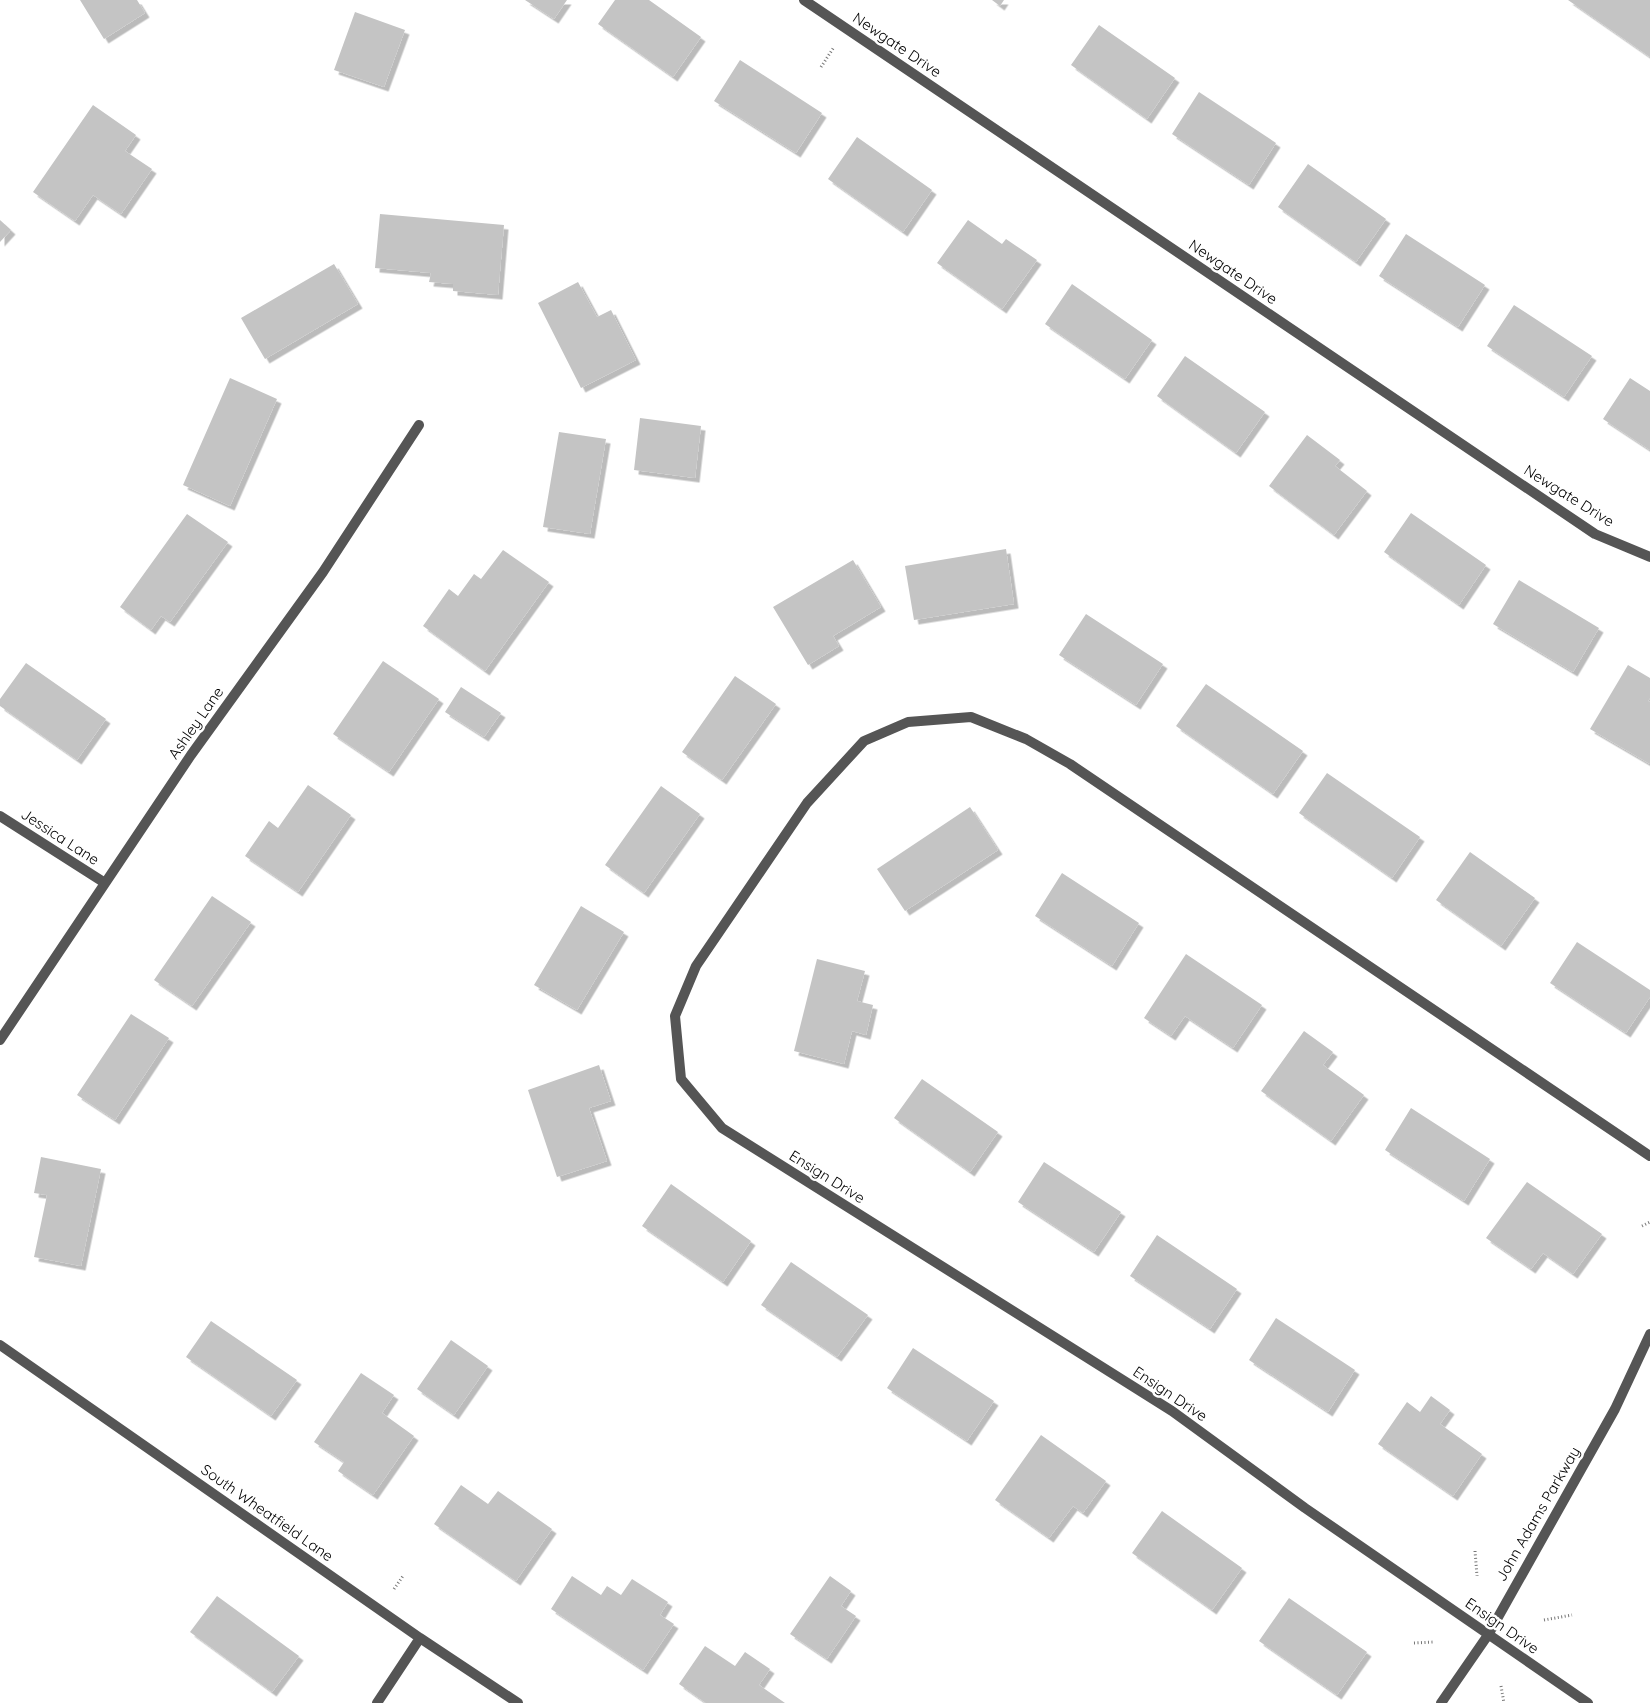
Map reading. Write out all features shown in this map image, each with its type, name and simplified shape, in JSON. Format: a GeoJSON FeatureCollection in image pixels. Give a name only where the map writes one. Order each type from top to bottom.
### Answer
{"type":"FeatureCollection","features":[{"type":"Feature","properties":{"kind":"street","name":"Newgate Drive"},"geometry":{"type":"LineString","coordinates":[[809,1],[1595,534],[1650,557]]}},
{"type":"Feature","properties":{"kind":"street","name":"Ashley Lane"},"geometry":{"type":"LineString","coordinates":[[0,1040],[191,755],[323,572],[419,425]]}},
{"type":"Feature","properties":{"kind":"street","name":"Ensign Drive"},"geometry":{"type":"LineString","coordinates":[[1588,1703],[1305,1508],[1172,1411],[722,1128],[681,1079],[675,1016],[696,966],[807,803],[864,740],[908,722],[971,717],[1026,739],[1070,764],[1650,1156]]}},
{"type":"Feature","properties":{"kind":"street","name":"Jessica Lane"},"geometry":{"type":"LineString","coordinates":[[0,816],[104,883]]}},
{"type":"Feature","properties":{"kind":"street","name":"John Adams Parkway"},"geometry":{"type":"LineString","coordinates":[[1441,1703],[1488,1634],[1615,1409],[1650,1334]]}},
{"type":"Feature","properties":{"kind":"street","name":"South Wheatfield Lane"},"geometry":{"type":"LineString","coordinates":[[0,1345],[420,1638],[518,1703]]}},
{"type":"Feature","properties":{"kind":"street"},"geometry":{"type":"LineString","coordinates":[[377,1703],[420,1638]]}},
{"type":"Feature","properties":{"kind":"path"},"geometry":{"type":"LineString","coordinates":[[822,67],[834,48]]}},
{"type":"Feature","properties":{"kind":"path"},"geometry":{"type":"LineString","coordinates":[[1642,1226],[1650,1222]]}},
{"type":"Feature","properties":{"kind":"path"},"geometry":{"type":"LineString","coordinates":[[1475,1551],[1477,1576]]}},
{"type":"Feature","properties":{"kind":"path"},"geometry":{"type":"LineString","coordinates":[[394,1589],[403,1576]]}},
{"type":"Feature","properties":{"kind":"path"},"geometry":{"type":"LineString","coordinates":[[1544,1620],[1572,1615]]}},
{"type":"Feature","properties":{"kind":"path"},"geometry":{"type":"LineString","coordinates":[[1414,1643],[1434,1642]]}},
{"type":"Feature","properties":{"kind":"path"},"geometry":{"type":"LineString","coordinates":[[1500,1686],[1504,1703]]}},
{"type":"Feature","properties":{"kind":"building"},"geometry":{"type":"Polygon","coordinates":[[[80,0],[137,0],[145,13],[104,39],[80,0]]]}},
{"type":"Feature","properties":{"kind":"building"},"geometry":{"type":"Polygon","coordinates":[[[525,0],[567,0],[554,19],[525,0]]]}},
{"type":"Feature","properties":{"kind":"building"},"geometry":{"type":"Polygon","coordinates":[[[615,0],[649,0],[701,37],[673,77],[598,24],[615,0]]]}},
{"type":"Feature","properties":{"kind":"building"},"geometry":{"type":"Polygon","coordinates":[[[992,0],[1004,0],[1000,6],[992,0]]]}},
{"type":"Feature","properties":{"kind":"building"},"geometry":{"type":"Polygon","coordinates":[[[1568,0],[1650,0],[1650,57],[1568,0]]]}},
{"type":"Feature","properties":{"kind":"building"},"geometry":{"type":"Polygon","coordinates":[[[355,12],[405,30],[384,87],[334,70],[355,12]]]}},
{"type":"Feature","properties":{"kind":"building"},"geometry":{"type":"Polygon","coordinates":[[[1099,25],[1175,78],[1147,119],[1071,65],[1099,25]]]}},
{"type":"Feature","properties":{"kind":"building"},"geometry":{"type":"Polygon","coordinates":[[[740,60],[822,113],[796,153],[714,101],[740,60]]]}},
{"type":"Feature","properties":{"kind":"building"},"geometry":{"type":"Polygon","coordinates":[[[1199,92],[1276,143],[1249,185],[1172,134],[1199,92]]]}},
{"type":"Feature","properties":{"kind":"building"},"geometry":{"type":"Polygon","coordinates":[[[93,105],[136,135],[125,151],[152,169],[121,214],[93,195],[75,221],[33,192],[93,105]]]}},
{"type":"Feature","properties":{"kind":"building"},"geometry":{"type":"Polygon","coordinates":[[[857,137],[932,190],[903,232],[828,179],[857,137]]]}},
{"type":"Feature","properties":{"kind":"building"},"geometry":{"type":"Polygon","coordinates":[[[1308,164],[1386,219],[1356,262],[1278,207],[1308,164]]]}},
{"type":"Feature","properties":{"kind":"building"},"geometry":{"type":"Polygon","coordinates":[[[380,214],[504,225],[498,295],[453,291],[453,284],[429,282],[431,273],[375,268],[380,214]]]}},
{"type":"Feature","properties":{"kind":"building"},"geometry":{"type":"Polygon","coordinates":[[[0,220],[11,230],[0,242],[0,220]]]}},
{"type":"Feature","properties":{"kind":"building"},"geometry":{"type":"Polygon","coordinates":[[[968,220],[1002,244],[1006,239],[1037,260],[1002,309],[937,263],[968,220]]]}},
{"type":"Feature","properties":{"kind":"building"},"geometry":{"type":"Polygon","coordinates":[[[1406,234],[1485,285],[1458,327],[1379,276],[1406,234]]]}},
{"type":"Feature","properties":{"kind":"building"},"geometry":{"type":"Polygon","coordinates":[[[334,264],[358,304],[265,359],[241,318],[334,264]]]}},
{"type":"Feature","properties":{"kind":"building"},"geometry":{"type":"Polygon","coordinates":[[[578,282],[597,317],[611,310],[636,360],[581,388],[538,303],[578,282]]]}},
{"type":"Feature","properties":{"kind":"building"},"geometry":{"type":"Polygon","coordinates":[[[1072,284],[1152,340],[1125,379],[1045,324],[1072,284]]]}},
{"type":"Feature","properties":{"kind":"building"},"geometry":{"type":"Polygon","coordinates":[[[1514,305],[1592,356],[1564,397],[1487,346],[1514,305]]]}},
{"type":"Feature","properties":{"kind":"building"},"geometry":{"type":"Polygon","coordinates":[[[1185,356],[1265,412],[1236,453],[1157,396],[1185,356]]]}},
{"type":"Feature","properties":{"kind":"building"},"geometry":{"type":"Polygon","coordinates":[[[230,378],[277,399],[230,506],[183,485],[230,378]]]}},
{"type":"Feature","properties":{"kind":"building"},"geometry":{"type":"Polygon","coordinates":[[[1630,378],[1650,391],[1650,450],[1603,419],[1630,378]]]}},
{"type":"Feature","properties":{"kind":"building"},"geometry":{"type":"Polygon","coordinates":[[[640,418],[701,426],[695,478],[634,470],[640,418]]]}},
{"type":"Feature","properties":{"kind":"building"},"geometry":{"type":"Polygon","coordinates":[[[559,432],[606,439],[590,534],[543,527],[559,432]]]}},
{"type":"Feature","properties":{"kind":"building"},"geometry":{"type":"Polygon","coordinates":[[[1307,435],[1340,460],[1335,466],[1367,491],[1334,535],[1269,486],[1307,435]]]}},
{"type":"Feature","properties":{"kind":"building"},"geometry":{"type":"Polygon","coordinates":[[[1411,513],[1486,565],[1459,605],[1384,552],[1411,513]]]}},
{"type":"Feature","properties":{"kind":"building"},"geometry":{"type":"Polygon","coordinates":[[[187,514],[228,542],[170,622],[161,616],[151,630],[120,607],[187,514]]]}},
{"type":"Feature","properties":{"kind":"building"},"geometry":{"type":"Polygon","coordinates":[[[1006,549],[1014,604],[914,620],[905,566],[1006,549]]]}},
{"type":"Feature","properties":{"kind":"building"},"geometry":{"type":"Polygon","coordinates":[[[503,550],[549,582],[485,671],[423,626],[449,589],[458,596],[474,574],[481,579],[503,550]]]}},
{"type":"Feature","properties":{"kind":"building"},"geometry":{"type":"Polygon","coordinates":[[[853,560],[881,607],[833,636],[839,646],[808,665],[773,607],[853,560]]]}},
{"type":"Feature","properties":{"kind":"building"},"geometry":{"type":"Polygon","coordinates":[[[1519,580],[1599,628],[1573,672],[1493,624],[1519,580]]]}},
{"type":"Feature","properties":{"kind":"building"},"geometry":{"type":"Polygon","coordinates":[[[1086,614],[1163,664],[1136,705],[1059,655],[1086,614]]]}},
{"type":"Feature","properties":{"kind":"building"},"geometry":{"type":"Polygon","coordinates":[[[383,661],[439,699],[389,772],[333,734],[383,661]]]}},
{"type":"Feature","properties":{"kind":"building"},"geometry":{"type":"Polygon","coordinates":[[[26,663],[106,719],[77,760],[0,706],[0,699],[26,663]]]}},
{"type":"Feature","properties":{"kind":"building"},"geometry":{"type":"Polygon","coordinates":[[[1628,665],[1650,678],[1650,698],[1648,701],[1650,702],[1650,764],[1590,729],[1628,665]]]}},
{"type":"Feature","properties":{"kind":"building"},"geometry":{"type":"Polygon","coordinates":[[[735,676],[776,704],[722,780],[682,752],[735,676]]]}},
{"type":"Feature","properties":{"kind":"building"},"geometry":{"type":"Polygon","coordinates":[[[1206,684],[1303,751],[1273,794],[1176,726],[1206,684]]]}},
{"type":"Feature","properties":{"kind":"building"},"geometry":{"type":"Polygon","coordinates":[[[461,687],[501,713],[484,737],[445,712],[461,687]]]}},
{"type":"Feature","properties":{"kind":"building"},"geometry":{"type":"Polygon","coordinates":[[[1327,773],[1420,837],[1392,878],[1299,813],[1327,773]]]}},
{"type":"Feature","properties":{"kind":"building"},"geometry":{"type":"Polygon","coordinates":[[[308,785],[351,815],[298,892],[245,856],[269,821],[278,828],[308,785]]]}},
{"type":"Feature","properties":{"kind":"building"},"geometry":{"type":"Polygon","coordinates":[[[661,786],[700,814],[644,893],[605,865],[661,786]]]}},
{"type":"Feature","properties":{"kind":"building"},"geometry":{"type":"Polygon","coordinates":[[[970,807],[998,850],[905,911],[877,869],[970,807]]]}},
{"type":"Feature","properties":{"kind":"building"},"geometry":{"type":"Polygon","coordinates":[[[1470,852],[1535,898],[1501,946],[1436,900],[1470,852]]]}},
{"type":"Feature","properties":{"kind":"building"},"geometry":{"type":"Polygon","coordinates":[[[1062,873],[1139,923],[1112,966],[1035,916],[1062,873]]]}},
{"type":"Feature","properties":{"kind":"building"},"geometry":{"type":"Polygon","coordinates":[[[212,896],[251,922],[192,1006],[154,980],[212,896]]]}},
{"type":"Feature","properties":{"kind":"building"},"geometry":{"type":"Polygon","coordinates":[[[581,906],[624,932],[577,1010],[534,985],[581,906]]]}},
{"type":"Feature","properties":{"kind":"building"},"geometry":{"type":"Polygon","coordinates":[[[1577,942],[1650,990],[1650,997],[1626,1033],[1550,983],[1577,942]]]}},
{"type":"Feature","properties":{"kind":"building"},"geometry":{"type":"Polygon","coordinates":[[[1186,954],[1262,1005],[1233,1048],[1185,1016],[1171,1036],[1144,1018],[1186,954]]]}},
{"type":"Feature","properties":{"kind":"building"},"geometry":{"type":"Polygon","coordinates":[[[817,959],[865,971],[857,1001],[873,1005],[866,1035],[852,1031],[844,1064],[794,1051],[817,959]]]}},
{"type":"Feature","properties":{"kind":"building"},"geometry":{"type":"Polygon","coordinates":[[[131,1014],[169,1038],[115,1120],[77,1095],[131,1014]]]}},
{"type":"Feature","properties":{"kind":"building"},"geometry":{"type":"Polygon","coordinates":[[[1304,1031],[1333,1052],[1323,1065],[1364,1095],[1331,1141],[1261,1091],[1304,1031]]]}},
{"type":"Feature","properties":{"kind":"building"},"geometry":{"type":"Polygon","coordinates":[[[599,1065],[611,1101],[589,1108],[607,1161],[557,1177],[528,1090],[599,1065]]]}},
{"type":"Feature","properties":{"kind":"building"},"geometry":{"type":"Polygon","coordinates":[[[922,1079],[998,1132],[970,1172],[894,1118],[922,1079]]]}},
{"type":"Feature","properties":{"kind":"building"},"geometry":{"type":"Polygon","coordinates":[[[1411,1108],[1490,1159],[1464,1201],[1385,1150],[1411,1108]]]}},
{"type":"Feature","properties":{"kind":"building"},"geometry":{"type":"Polygon","coordinates":[[[41,1157],[101,1169],[81,1266],[34,1257],[47,1195],[34,1193],[41,1157]]]}},
{"type":"Feature","properties":{"kind":"building"},"geometry":{"type":"Polygon","coordinates":[[[1044,1162],[1121,1212],[1094,1252],[1018,1202],[1044,1162]]]}},
{"type":"Feature","properties":{"kind":"building"},"geometry":{"type":"Polygon","coordinates":[[[1527,1182],[1602,1234],[1573,1274],[1543,1253],[1531,1269],[1486,1238],[1527,1182]]]}},
{"type":"Feature","properties":{"kind":"building"},"geometry":{"type":"Polygon","coordinates":[[[671,1184],[751,1241],[723,1282],[642,1226],[671,1184]]]}},
{"type":"Feature","properties":{"kind":"building"},"geometry":{"type":"Polygon","coordinates":[[[1157,1235],[1237,1289],[1210,1329],[1130,1276],[1157,1235]]]}},
{"type":"Feature","properties":{"kind":"building"},"geometry":{"type":"Polygon","coordinates":[[[791,1262],[868,1315],[837,1357],[761,1305],[791,1262]]]}},
{"type":"Feature","properties":{"kind":"building"},"geometry":{"type":"Polygon","coordinates":[[[1276,1318],[1355,1370],[1328,1412],[1249,1360],[1276,1318]]]}},
{"type":"Feature","properties":{"kind":"building"},"geometry":{"type":"Polygon","coordinates":[[[211,1321],[297,1380],[271,1416],[186,1357],[211,1321]]]}},
{"type":"Feature","properties":{"kind":"building"},"geometry":{"type":"Polygon","coordinates":[[[451,1340],[488,1366],[454,1415],[417,1389],[451,1340]]]}},
{"type":"Feature","properties":{"kind":"building"},"geometry":{"type":"Polygon","coordinates":[[[913,1348],[994,1401],[967,1441],[887,1388],[913,1348]]]}},
{"type":"Feature","properties":{"kind":"building"},"geometry":{"type":"Polygon","coordinates":[[[361,1373],[394,1395],[382,1413],[414,1436],[373,1495],[338,1471],[344,1462],[314,1442],[361,1373]]]}},
{"type":"Feature","properties":{"kind":"building"},"geometry":{"type":"Polygon","coordinates":[[[1431,1396],[1450,1410],[1440,1424],[1482,1454],[1453,1496],[1378,1444],[1407,1402],[1420,1412],[1431,1396]]]}},
{"type":"Feature","properties":{"kind":"building"},"geometry":{"type":"Polygon","coordinates":[[[1041,1435],[1106,1481],[1083,1513],[1073,1506],[1049,1538],[995,1500],[1041,1435]]]}},
{"type":"Feature","properties":{"kind":"building"},"geometry":{"type":"Polygon","coordinates":[[[461,1485],[488,1504],[498,1491],[552,1529],[516,1581],[434,1524],[461,1485]]]}},
{"type":"Feature","properties":{"kind":"building"},"geometry":{"type":"Polygon","coordinates":[[[1162,1511],[1242,1568],[1212,1610],[1132,1553],[1162,1511]]]}},
{"type":"Feature","properties":{"kind":"building"},"geometry":{"type":"Polygon","coordinates":[[[572,1576],[601,1595],[607,1586],[621,1595],[632,1579],[668,1602],[660,1615],[674,1624],[643,1670],[551,1609],[572,1576]]]}},
{"type":"Feature","properties":{"kind":"building"},"geometry":{"type":"Polygon","coordinates":[[[830,1576],[851,1591],[841,1606],[856,1616],[827,1659],[790,1634],[830,1576]]]}},
{"type":"Feature","properties":{"kind":"building"},"geometry":{"type":"Polygon","coordinates":[[[217,1596],[299,1656],[272,1692],[190,1632],[217,1596]]]}},
{"type":"Feature","properties":{"kind":"building"},"geometry":{"type":"Polygon","coordinates":[[[1289,1598],[1367,1652],[1337,1695],[1259,1641],[1289,1598]]]}},
{"type":"Feature","properties":{"kind":"building"},"geometry":{"type":"Polygon","coordinates":[[[705,1646],[735,1666],[745,1652],[770,1669],[759,1685],[785,1703],[706,1703],[679,1684],[705,1646]]]}}]}
